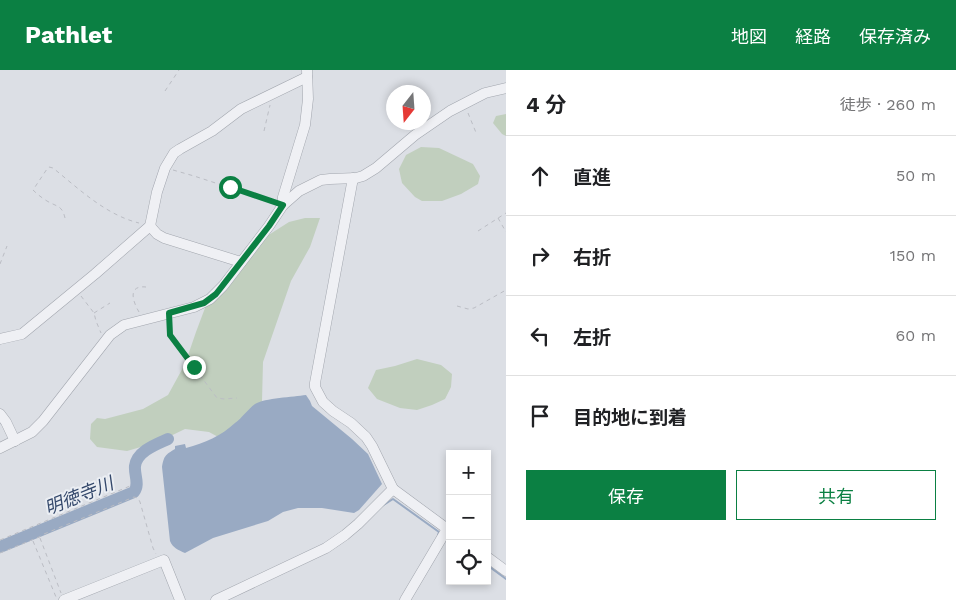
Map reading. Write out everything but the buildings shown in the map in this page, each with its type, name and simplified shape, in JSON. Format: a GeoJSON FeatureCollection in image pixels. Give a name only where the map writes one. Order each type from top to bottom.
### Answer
{"type":"FeatureCollection","features":[{"type":"Feature","properties":{"kind":"street"},"geometry":{"type":"LineString","coordinates":[[0,339],[22,334],[150,226],[157,192],[165,168],[174,153],[212,131],[241,109],[271,95],[307,74],[308,99],[305,124],[283,197],[283,205]]}},
{"type":"Feature","properties":{"kind":"street"},"geometry":{"type":"LineString","coordinates":[[0,448],[32,432],[43,421],[110,335],[118,329],[143,320],[194,307],[210,299],[223,286],[283,205],[299,191],[321,180],[363,176],[376,168],[429,125],[464,103],[485,93],[506,88]]}},
{"type":"Feature","properties":{"kind":"street"},"geometry":{"type":"LineString","coordinates":[[352,178],[315,388],[323,402],[366,437],[376,452],[393,490],[446,529]]}},
{"type":"Feature","properties":{"kind":"street"},"geometry":{"type":"LineString","coordinates":[[150,226],[157,234],[164,238],[241,262]]}},
{"type":"Feature","properties":{"kind":"street"},"geometry":{"type":"LineString","coordinates":[[0,414],[15,441]]}},
{"type":"Feature","properties":{"kind":"street"},"geometry":{"type":"LineString","coordinates":[[216,600],[336,542],[358,524],[393,490]]}},
{"type":"Feature","properties":{"kind":"street"},"geometry":{"type":"LineString","coordinates":[[405,600],[446,533]]}},
{"type":"Feature","properties":{"kind":"street"},"geometry":{"type":"LineString","coordinates":[[64,600],[164,560],[180,600]]}},
{"type":"Feature","properties":{"kind":"street"},"geometry":{"type":"LineString","coordinates":[[491,560],[506,570]]}},
{"type":"Feature","properties":{"kind":"path"},"geometry":{"type":"LineString","coordinates":[[165,91],[179,70]]}},
{"type":"Feature","properties":{"kind":"path"},"geometry":{"type":"LineString","coordinates":[[264,131],[271,95]]}},
{"type":"Feature","properties":{"kind":"path"},"geometry":{"type":"LineString","coordinates":[[464,103],[477,135]]}},
{"type":"Feature","properties":{"kind":"path"},"geometry":{"type":"LineString","coordinates":[[65,218],[64,212],[58,206],[47,201],[33,190],[50,167],[121,217],[150,226]]}},
{"type":"Feature","properties":{"kind":"path"},"geometry":{"type":"LineString","coordinates":[[165,168],[283,205]]}},
{"type":"Feature","properties":{"kind":"path"},"geometry":{"type":"LineString","coordinates":[[478,231],[506,213]]}},
{"type":"Feature","properties":{"kind":"path"},"geometry":{"type":"LineString","coordinates":[[498,218],[506,232]]}},
{"type":"Feature","properties":{"kind":"path"},"geometry":{"type":"LineString","coordinates":[[0,264],[7,246]]}},
{"type":"Feature","properties":{"kind":"path"},"geometry":{"type":"LineString","coordinates":[[143,320],[132,297],[136,289],[146,286]]}},
{"type":"Feature","properties":{"kind":"path"},"geometry":{"type":"LineString","coordinates":[[76,290],[94,312],[96,322],[106,340]]}},
{"type":"Feature","properties":{"kind":"path"},"geometry":{"type":"LineString","coordinates":[[457,306],[468,309],[474,308],[506,290]]}},
{"type":"Feature","properties":{"kind":"path"},"geometry":{"type":"LineString","coordinates":[[94,312],[110,303]]}},
{"type":"Feature","properties":{"kind":"path"},"geometry":{"type":"LineString","coordinates":[[169,313],[170,335],[217,398],[237,398]]}},
{"type":"Feature","properties":{"kind":"path"},"geometry":{"type":"LineString","coordinates":[[0,540],[130,486]]}},
{"type":"Feature","properties":{"kind":"path"},"geometry":{"type":"LineString","coordinates":[[0,553],[134,497],[138,498],[140,502],[153,548],[160,561]]}},
{"type":"Feature","properties":{"kind":"path"},"geometry":{"type":"LineString","coordinates":[[39,537],[64,600]]}},
{"type":"Feature","properties":{"kind":"path"},"geometry":{"type":"LineString","coordinates":[[32,540],[57,600]]}},
{"type":"Feature","properties":{"kind":"green space"},"geometry":{"type":"Polygon","coordinates":[[[506,114],[506,136],[493,123],[496,116],[506,114]]]}},
{"type":"Feature","properties":{"kind":"green space"},"geometry":{"type":"Polygon","coordinates":[[[421,147],[439,148],[473,164],[480,176],[478,184],[461,194],[442,201],[422,201],[415,197],[402,183],[399,169],[406,155],[421,147]]]}},
{"type":"Feature","properties":{"kind":"green space"},"geometry":{"type":"Polygon","coordinates":[[[305,218],[320,218],[310,247],[291,281],[263,362],[262,401],[255,427],[233,445],[209,432],[185,429],[158,442],[127,451],[97,447],[90,439],[91,424],[97,418],[105,419],[143,409],[168,395],[185,364],[208,300],[256,243],[289,222],[305,218]]]}},
{"type":"Feature","properties":{"kind":"green space"},"geometry":{"type":"Polygon","coordinates":[[[417,359],[441,365],[452,374],[451,387],[445,399],[417,410],[400,408],[377,399],[368,388],[376,370],[417,359]]]}},
{"type":"Feature","properties":{"kind":"water"},"geometry":{"type":"Polygon","coordinates":[[[306,395],[312,406],[368,454],[382,484],[359,510],[354,513],[322,508],[298,508],[283,512],[268,521],[213,538],[185,553],[174,547],[170,541],[162,467],[165,456],[175,449],[175,446],[185,444],[186,448],[218,435],[230,428],[255,404],[272,399],[306,395]]]}},
{"type":"Feature","properties":{"kind":"waterway","name":"明徳寺川"},"geometry":{"type":"LineString","coordinates":[[0,547],[134,492],[137,483],[135,466],[139,456],[153,446],[168,439]]}},
{"type":"Feature","properties":{"kind":"waterway"},"geometry":{"type":"LineString","coordinates":[[382,506],[393,499],[439,532],[438,535]]}},
{"type":"Feature","properties":{"kind":"waterway"},"geometry":{"type":"LineString","coordinates":[[491,568],[506,579]]}},
{"type":"Feature","properties":{"kind":"route"},"geometry":{"type":"LineString","coordinates":[[194,367],[170,335],[169,313],[204,303],[216,294],[283,205],[230,187]]}}]}
